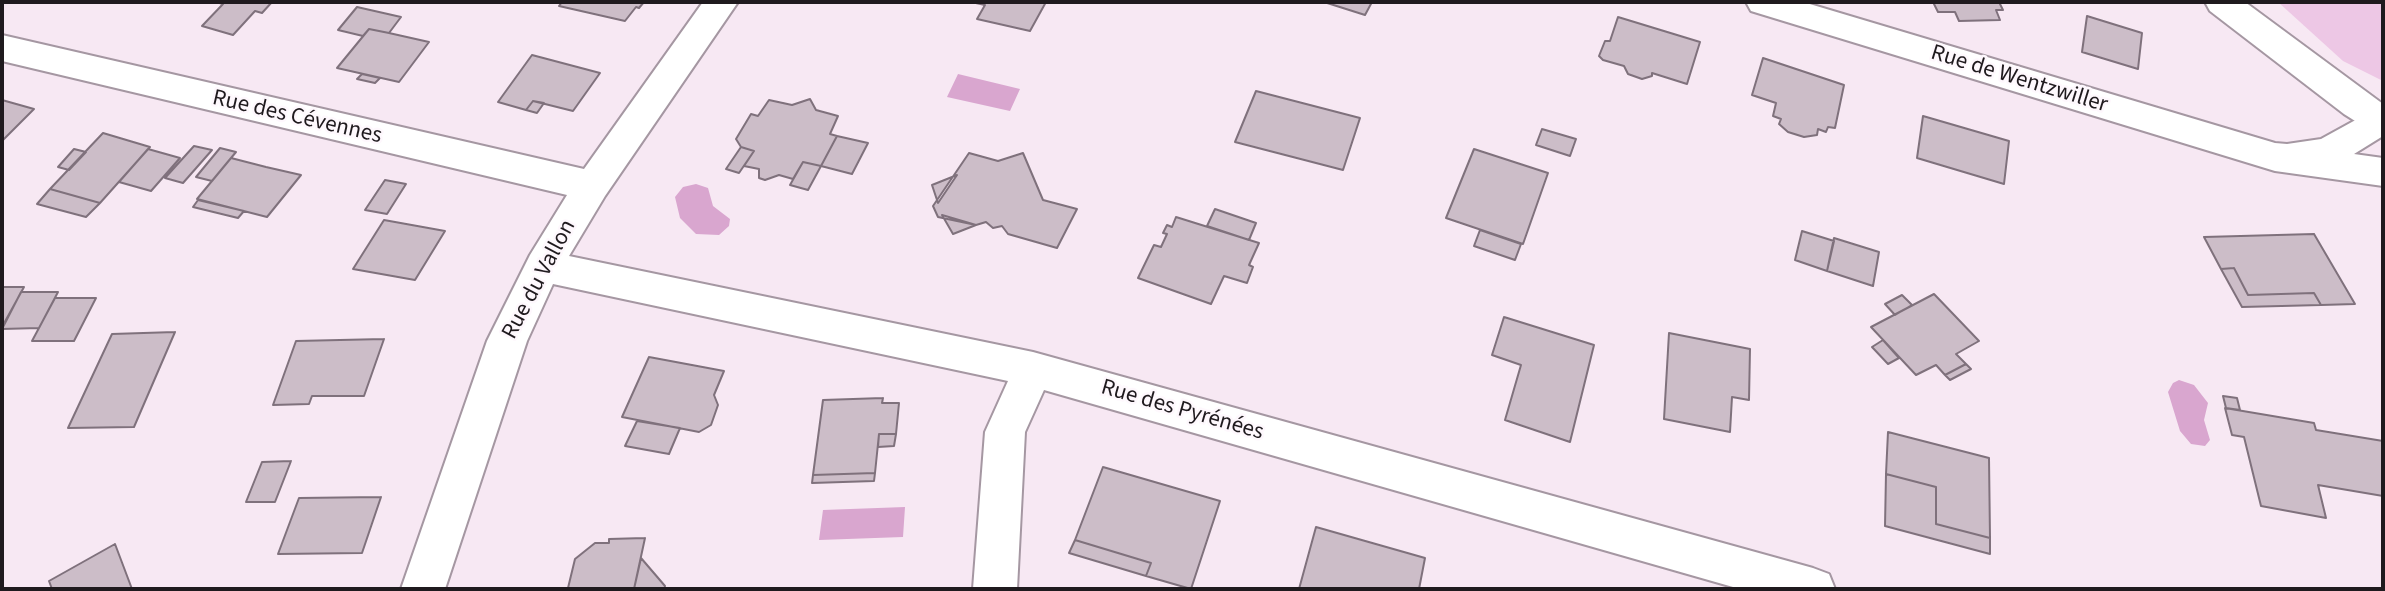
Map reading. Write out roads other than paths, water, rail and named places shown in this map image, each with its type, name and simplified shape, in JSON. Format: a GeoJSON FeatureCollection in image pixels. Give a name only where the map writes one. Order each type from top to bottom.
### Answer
{"type":"FeatureCollection","features":[{"type":"Feature","properties":{"kind":"street","name":"Rue du Vallon"},"geometry":{"type":"LineString","coordinates":[[423,589],[507,341],[543,266],[592,186],[721,2]]}},
{"type":"Feature","properties":{"kind":"street","name":"Rue de Wentzwiller"},"geometry":{"type":"LineString","coordinates":[[1763,2],[1852,16],[2275,157],[2383,172]]}},
{"type":"Feature","properties":{"kind":"street"},"geometry":{"type":"LineString","coordinates":[[2222,2],[2356,104],[2382,120]]}},
{"type":"Feature","properties":{"kind":"street","name":"Rue des Cévennes"},"geometry":{"type":"LineString","coordinates":[[2,48],[592,186]]}},
{"type":"Feature","properties":{"kind":"street","name":"Rue de Wentzwiller"},"geometry":{"type":"LineString","coordinates":[[2275,157],[2328,152],[2382,120]]}},
{"type":"Feature","properties":{"kind":"street","name":"Rue des Pyrénées"},"geometry":{"type":"LineString","coordinates":[[543,266],[1033,369],[1813,589]]}},
{"type":"Feature","properties":{"kind":"street"},"geometry":{"type":"LineString","coordinates":[[995,589],[1005,432],[1033,369]]}}]}
